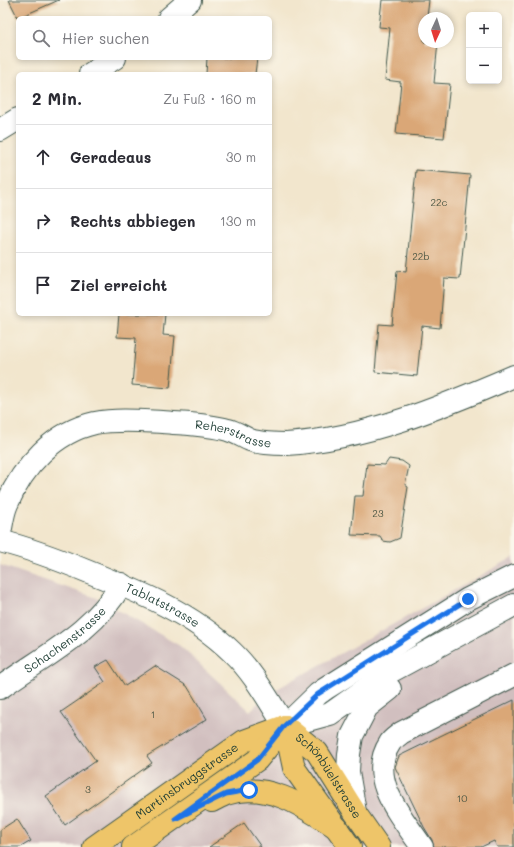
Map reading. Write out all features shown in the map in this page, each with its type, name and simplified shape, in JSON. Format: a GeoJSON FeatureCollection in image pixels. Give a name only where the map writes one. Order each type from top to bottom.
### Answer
{"type":"FeatureCollection","features":[{"type":"Feature","properties":{"kind":"main road","name":"Schönbüelstrasse"},"geometry":{"type":"LineString","coordinates":[[284,726],[317,752],[356,814],[379,847]]}},
{"type":"Feature","properties":{"kind":"main road","name":"Schönbüelstrasse"},"geometry":{"type":"LineString","coordinates":[[284,726],[294,768],[350,847]]}},
{"type":"Feature","properties":{"kind":"main road","name":"Martinsbruggstrasse"},"geometry":{"type":"LineString","coordinates":[[133,847],[175,819],[257,760],[284,726]]}},
{"type":"Feature","properties":{"kind":"main road","name":"Martinsbruggstrasse"},"geometry":{"type":"LineString","coordinates":[[94,847],[244,741],[284,726]]}},
{"type":"Feature","properties":{"kind":"main road","name":"Martinsbruggstrasse"},"geometry":{"type":"LineString","coordinates":[[175,819],[226,794],[249,790],[271,793],[291,800],[306,807],[337,828]]}},
{"type":"Feature","properties":{"kind":"street"},"geometry":{"type":"LineString","coordinates":[[171,16],[190,0]]}},
{"type":"Feature","properties":{"kind":"street"},"geometry":{"type":"LineString","coordinates":[[93,72],[112,60]]}},
{"type":"Feature","properties":{"kind":"street"},"geometry":{"type":"LineString","coordinates":[[0,130],[16,120]]}},
{"type":"Feature","properties":{"kind":"street","name":"Reherstrasse"},"geometry":{"type":"LineString","coordinates":[[0,533],[7,505],[18,483],[37,458],[57,440],[75,430],[96,423],[133,420],[198,425],[229,430],[252,440],[285,444],[321,440],[361,432],[430,411],[514,376]]}},
{"type":"Feature","properties":{"kind":"street","name":"Tablatstrasse"},"geometry":{"type":"LineString","coordinates":[[0,541],[32,550],[121,584],[170,607],[201,626],[233,652],[266,695],[284,726]]}},
{"type":"Feature","properties":{"kind":"street","name":"Martinsbruggstrasse"},"geometry":{"type":"LineString","coordinates":[[284,726],[325,689],[468,599],[514,576]]}},
{"type":"Feature","properties":{"kind":"street","name":"Schachenstrasse"},"geometry":{"type":"LineString","coordinates":[[0,688],[65,644],[100,614],[113,599],[121,584]]}},
{"type":"Feature","properties":{"kind":"street","name":"Martinsbruggstrasse"},"geometry":{"type":"LineString","coordinates":[[284,726],[330,714],[388,673],[514,605]]}},
{"type":"Feature","properties":{"kind":"street","name":"Martinsbruggstrasse"},"geometry":{"type":"LineString","coordinates":[[356,814],[348,772],[348,754],[352,736],[367,707],[449,639]]}},
{"type":"Feature","properties":{"kind":"street"},"geometry":{"type":"LineString","coordinates":[[422,847],[388,796],[381,774],[384,757],[390,743],[401,733],[514,675]]}},
{"type":"Feature","properties":{"kind":"shaded area"},"geometry":{"type":"Polygon","coordinates":[[[514,557],[514,847],[0,847],[0,565],[97,598],[180,646],[250,711],[266,695],[514,557]]]}},
{"type":"Feature","properties":{"kind":"building"},"geometry":{"type":"Polygon","coordinates":[[[9,0],[59,0],[23,16],[17,16],[9,0]]]}},
{"type":"Feature","properties":{"kind":"building"},"geometry":{"type":"Polygon","coordinates":[[[382,0],[429,0],[428,12],[418,12],[418,48],[437,48],[434,83],[450,84],[444,138],[396,134],[401,82],[385,80],[390,28],[379,27],[382,0]]]}},
{"type":"Feature","properties":{"kind":"building"},"geometry":{"type":"Polygon","coordinates":[[[207,60],[257,60],[255,72],[206,72],[207,60]]]}},
{"type":"Feature","properties":{"kind":"building"},"geometry":{"type":"Polygon","coordinates":[[[416,170],[470,175],[460,279],[444,278],[440,328],[422,326],[417,376],[375,372],[379,324],[392,325],[397,271],[406,272],[416,170]]]}},
{"type":"Feature","properties":{"kind":"building"},"geometry":{"type":"Polygon","coordinates":[[[119,316],[165,316],[163,335],[175,336],[170,388],[132,385],[136,338],[117,337],[119,316]]]}},
{"type":"Feature","properties":{"kind":"building"},"geometry":{"type":"Polygon","coordinates":[[[389,459],[402,461],[409,466],[405,485],[408,487],[400,538],[390,542],[383,541],[380,536],[351,535],[355,496],[363,496],[367,464],[385,465],[389,459]]]}},
{"type":"Feature","properties":{"kind":"building"},"geometry":{"type":"Polygon","coordinates":[[[108,660],[125,686],[155,666],[187,686],[207,719],[147,756],[152,763],[65,825],[46,796],[96,761],[61,712],[105,682],[95,667],[108,660]]]}},
{"type":"Feature","properties":{"kind":"building"},"geometry":{"type":"Polygon","coordinates":[[[514,700],[514,847],[497,847],[494,841],[481,847],[434,847],[432,840],[424,827],[395,767],[399,756],[514,700]]]}},
{"type":"Feature","properties":{"kind":"building"},"geometry":{"type":"Polygon","coordinates":[[[17,819],[31,841],[21,847],[0,847],[0,830],[17,819]]]}},
{"type":"Feature","properties":{"kind":"building"},"geometry":{"type":"Polygon","coordinates":[[[244,823],[261,847],[209,847],[244,823]]]}},
{"type":"Feature","properties":{"kind":"route"},"geometry":{"type":"LineString","coordinates":[[249,790],[226,794],[175,819],[257,760],[284,726],[318,694],[468,599]]}}]}
